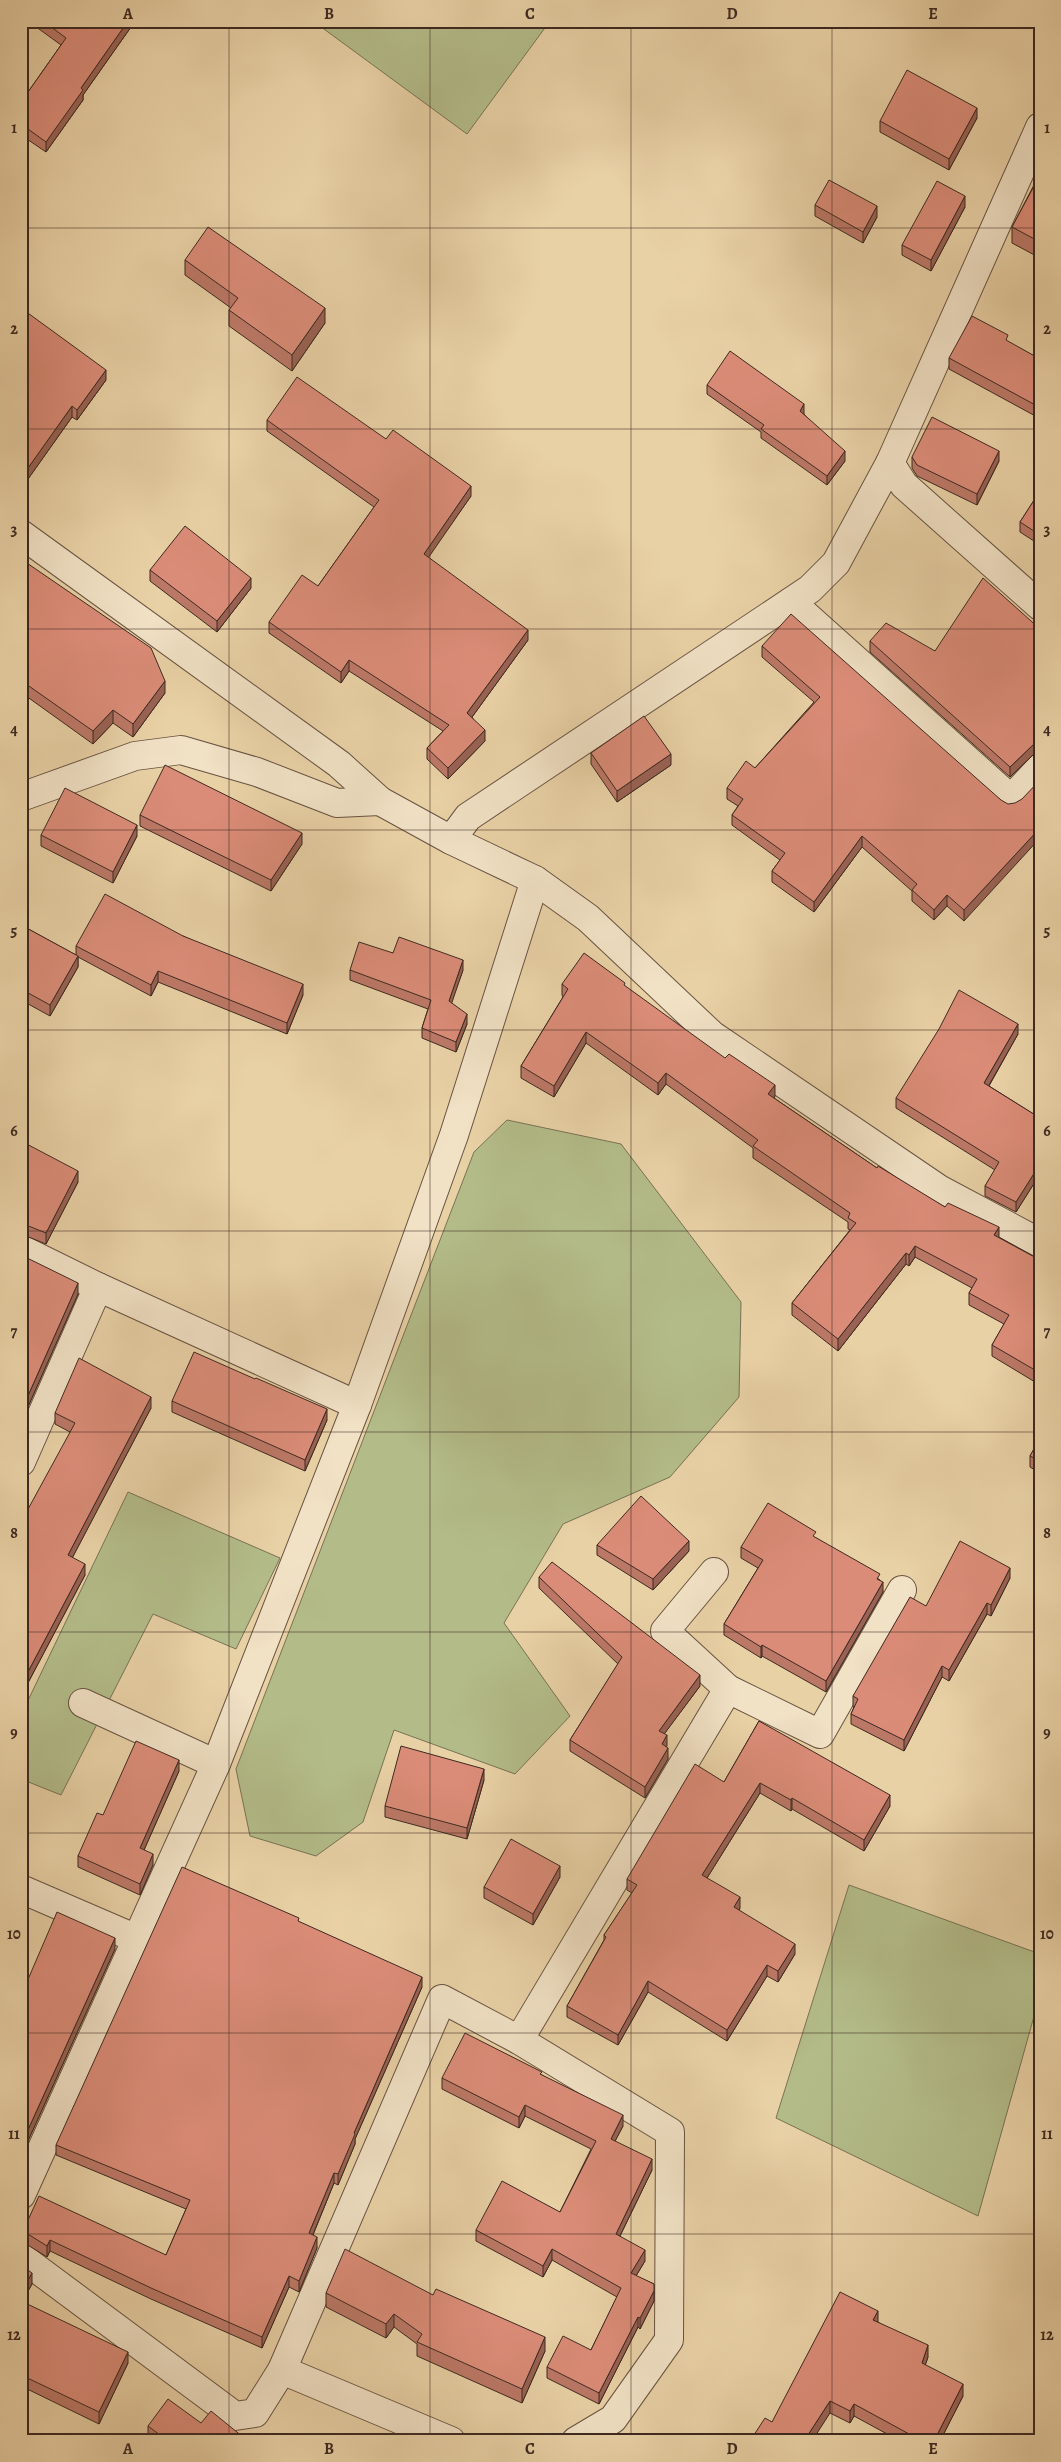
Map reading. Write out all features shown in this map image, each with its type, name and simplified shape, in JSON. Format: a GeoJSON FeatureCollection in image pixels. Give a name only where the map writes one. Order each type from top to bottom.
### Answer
{"type":"FeatureCollection","features":[{"type":"Feature","properties":{"kind":"street"},"geometry":{"type":"LineString","coordinates":[[451,840],[468,817],[810,589],[836,563],[890,463],[1040,127]]}},
{"type":"Feature","properties":{"kind":"street"},"geometry":{"type":"LineString","coordinates":[[890,463],[904,485],[1040,606]]}},
{"type":"Feature","properties":{"kind":"street"},"geometry":{"type":"LineString","coordinates":[[21,534],[339,764],[380,802],[451,840],[535,880],[588,918],[712,1035],[939,1189],[1040,1243]]}},
{"type":"Feature","properties":{"kind":"street"},"geometry":{"type":"LineString","coordinates":[[790,602],[1011,800],[1040,768]]}},
{"type":"Feature","properties":{"kind":"street"},"geometry":{"type":"LineString","coordinates":[[21,797],[136,756],[181,750],[257,772],[338,803],[380,802]]}},
{"type":"Feature","properties":{"kind":"street"},"geometry":{"type":"LineString","coordinates":[[21,2195],[216,1764],[357,1405],[454,1135],[535,880]]}},
{"type":"Feature","properties":{"kind":"street"},"geometry":{"type":"LineString","coordinates":[[21,1249],[98,1287],[357,1405]]}},
{"type":"Feature","properties":{"kind":"street"},"geometry":{"type":"LineString","coordinates":[[21,1462],[28,1429],[98,1287]]}},
{"type":"Feature","properties":{"kind":"street"},"geometry":{"type":"LineString","coordinates":[[714,1572],[665,1630],[728,1689],[820,1734],[902,1590]]}},
{"type":"Feature","properties":{"kind":"street"},"geometry":{"type":"LineString","coordinates":[[519,2040],[728,1689]]}},
{"type":"Feature","properties":{"kind":"street"},"geometry":{"type":"LineString","coordinates":[[83,1702],[216,1764]]}},
{"type":"Feature","properties":{"kind":"street"},"geometry":{"type":"LineString","coordinates":[[21,1890],[137,1939]]}},
{"type":"Feature","properties":{"kind":"street"},"geometry":{"type":"LineString","coordinates":[[21,2257],[235,2416],[255,2413],[282,2370],[442,1999],[519,2040],[670,2132],[669,2340],[613,2419],[576,2441]]}},
{"type":"Feature","properties":{"kind":"street"},"geometry":{"type":"LineString","coordinates":[[282,2370],[452,2441]]}},
{"type":"Feature","properties":{"kind":"green space"},"geometry":{"type":"Polygon","coordinates":[[[313,21],[550,21],[467,134],[313,21]]]}},
{"type":"Feature","properties":{"kind":"green space"},"geometry":{"type":"Polygon","coordinates":[[[507,1120],[621,1144],[741,1302],[739,1397],[670,1477],[563,1524],[504,1623],[570,1716],[515,1774],[394,1730],[363,1822],[316,1856],[250,1836],[236,1769],[474,1152],[507,1120]]]}},
{"type":"Feature","properties":{"kind":"green space"},"geometry":{"type":"Polygon","coordinates":[[[128,1492],[280,1558],[236,1649],[153,1614],[61,1795],[21,1779],[21,1715],[128,1492]]]}},
{"type":"Feature","properties":{"kind":"green space"},"geometry":{"type":"Polygon","coordinates":[[[849,1885],[1040,1954],[1040,1995],[978,2216],[776,2118],[849,1885]]]}},
{"type":"Feature","properties":{"kind":"building"},"geometry":{"type":"Polygon","coordinates":[[[43,21],[128,21],[46,142],[21,124],[21,102],[66,38],[43,21]]]}},
{"type":"Feature","properties":{"kind":"building"},"geometry":{"type":"Polygon","coordinates":[[[907,70],[977,108],[949,159],[880,121],[907,70]]]}},
{"type":"Feature","properties":{"kind":"building"},"geometry":{"type":"Polygon","coordinates":[[[1040,156],[1040,169],[1034,166],[1040,156]]]}},
{"type":"Feature","properties":{"kind":"building"},"geometry":{"type":"Polygon","coordinates":[[[1040,175],[1040,242],[1012,227],[1040,175]]]}},
{"type":"Feature","properties":{"kind":"building"},"geometry":{"type":"Polygon","coordinates":[[[829,180],[877,206],[863,232],[815,205],[829,180]]]}},
{"type":"Feature","properties":{"kind":"building"},"geometry":{"type":"Polygon","coordinates":[[[937,181],[965,196],[931,260],[902,245],[937,181]]]}},
{"type":"Feature","properties":{"kind":"building"},"geometry":{"type":"Polygon","coordinates":[[[208,227],[325,308],[292,355],[229,310],[238,298],[185,260],[208,227]]]}},
{"type":"Feature","properties":{"kind":"building"},"geometry":{"type":"Polygon","coordinates":[[[21,308],[106,370],[77,410],[72,406],[28,468],[21,463],[21,308]]]}},
{"type":"Feature","properties":{"kind":"building"},"geometry":{"type":"Polygon","coordinates":[[[972,316],[1008,335],[1006,340],[1040,359],[1039,407],[949,358],[972,316]]]}},
{"type":"Feature","properties":{"kind":"building"},"geometry":{"type":"Polygon","coordinates":[[[730,351],[804,404],[800,411],[845,451],[827,476],[761,429],[764,425],[707,385],[730,351]]]}},
{"type":"Feature","properties":{"kind":"building"},"geometry":{"type":"Polygon","coordinates":[[[297,377],[386,439],[393,430],[471,486],[424,554],[528,630],[467,713],[485,730],[448,768],[427,748],[449,725],[349,660],[341,672],[269,622],[302,575],[318,586],[379,500],[267,420],[297,377]]]}},
{"type":"Feature","properties":{"kind":"building"},"geometry":{"type":"Polygon","coordinates":[[[932,417],[999,451],[977,494],[917,465],[912,457],[932,417]]]}},
{"type":"Feature","properties":{"kind":"building"},"geometry":{"type":"Polygon","coordinates":[[[1040,491],[1040,535],[1020,522],[1040,491]]]}},
{"type":"Feature","properties":{"kind":"building"},"geometry":{"type":"Polygon","coordinates":[[[185,526],[251,578],[217,621],[150,570],[185,526]]]}},
{"type":"Feature","properties":{"kind":"building"},"geometry":{"type":"Polygon","coordinates":[[[21,559],[151,648],[165,681],[133,724],[113,710],[93,731],[26,684],[21,691],[21,559]]]}},
{"type":"Feature","properties":{"kind":"building"},"geometry":{"type":"Polygon","coordinates":[[[983,578],[1040,629],[1040,742],[1035,743],[1010,767],[870,641],[886,623],[935,651],[983,578]]]}},
{"type":"Feature","properties":{"kind":"building"},"geometry":{"type":"Polygon","coordinates":[[[791,614],[1001,800],[1008,804],[1015,803],[1022,799],[1040,780],[1040,828],[964,910],[947,895],[934,910],[912,890],[917,884],[862,836],[814,902],[772,871],[785,853],[732,815],[743,799],[727,788],[746,761],[755,768],[820,697],[762,646],[791,614]]]}},
{"type":"Feature","properties":{"kind":"building"},"geometry":{"type":"Polygon","coordinates":[[[644,716],[671,754],[617,791],[591,753],[644,716]]]}},
{"type":"Feature","properties":{"kind":"building"},"geometry":{"type":"Polygon","coordinates":[[[165,765],[302,833],[271,880],[140,815],[165,765]]]}},
{"type":"Feature","properties":{"kind":"building"},"geometry":{"type":"Polygon","coordinates":[[[65,788],[137,825],[113,872],[41,835],[65,788]]]}},
{"type":"Feature","properties":{"kind":"building"},"geometry":{"type":"Polygon","coordinates":[[[105,894],[183,936],[303,984],[287,1023],[158,971],[151,985],[76,946],[105,894]]]}},
{"type":"Feature","properties":{"kind":"building"},"geometry":{"type":"Polygon","coordinates":[[[21,925],[78,956],[50,1005],[21,989],[21,925]]]}},
{"type":"Feature","properties":{"kind":"building"},"geometry":{"type":"Polygon","coordinates":[[[399,937],[463,960],[449,1001],[467,1014],[456,1042],[422,1028],[431,1000],[350,970],[359,942],[393,953],[399,937]]]}},
{"type":"Feature","properties":{"kind":"building"},"geometry":{"type":"Polygon","coordinates":[[[584,953],[625,983],[624,985],[725,1058],[729,1054],[775,1085],[768,1094],[877,1168],[878,1166],[945,1207],[948,1203],[999,1227],[994,1235],[1040,1260],[1040,1373],[992,1345],[1009,1315],[969,1293],[977,1279],[915,1246],[909,1255],[906,1253],[838,1339],[792,1303],[856,1223],[848,1218],[850,1213],[753,1146],[758,1140],[666,1073],[658,1083],[586,1032],[554,1086],[521,1066],[568,989],[562,984],[584,953]]]}},
{"type":"Feature","properties":{"kind":"building"},"geometry":{"type":"Polygon","coordinates":[[[959,990],[1018,1024],[984,1083],[1040,1118],[1040,1164],[1016,1202],[985,1186],[999,1162],[896,1098],[939,1029],[959,990]]]}},
{"type":"Feature","properties":{"kind":"building"},"geometry":{"type":"Polygon","coordinates":[[[21,1141],[78,1171],[46,1233],[21,1223],[21,1141]]]}},
{"type":"Feature","properties":{"kind":"building"},"geometry":{"type":"Polygon","coordinates":[[[21,1255],[78,1283],[27,1398],[23,1396],[21,1401],[21,1255]]]}},
{"type":"Feature","properties":{"kind":"building"},"geometry":{"type":"Polygon","coordinates":[[[194,1352],[327,1409],[305,1460],[172,1401],[194,1352]]]}},
{"type":"Feature","properties":{"kind":"building"},"geometry":{"type":"Polygon","coordinates":[[[79,1358],[151,1397],[68,1555],[85,1564],[21,1685],[21,1522],[75,1423],[55,1413],[79,1358]]]}},
{"type":"Feature","properties":{"kind":"building"},"geometry":{"type":"Polygon","coordinates":[[[1040,1438],[1040,1461],[1030,1456],[1040,1438]]]}},
{"type":"Feature","properties":{"kind":"building"},"geometry":{"type":"Polygon","coordinates":[[[641,1496],[689,1541],[653,1579],[597,1545],[641,1496]]]}},
{"type":"Feature","properties":{"kind":"building"},"geometry":{"type":"Polygon","coordinates":[[[768,1503],[816,1532],[813,1536],[880,1574],[877,1579],[883,1582],[826,1681],[762,1645],[761,1647],[724,1624],[763,1560],[741,1547],[768,1503]]]}},
{"type":"Feature","properties":{"kind":"building"},"geometry":{"type":"Polygon","coordinates":[[[960,1541],[1010,1568],[991,1605],[987,1603],[949,1670],[942,1666],[904,1740],[851,1714],[858,1699],[853,1696],[910,1597],[926,1606],[960,1541]]]}},
{"type":"Feature","properties":{"kind":"building"},"geometry":{"type":"Polygon","coordinates":[[[552,1562],[700,1675],[659,1731],[667,1735],[662,1744],[668,1748],[645,1787],[570,1740],[622,1657],[539,1577],[552,1562]]]}},
{"type":"Feature","properties":{"kind":"building"},"geometry":{"type":"Polygon","coordinates":[[[759,1721],[890,1795],[864,1840],[792,1798],[791,1800],[760,1783],[702,1875],[740,1897],[734,1907],[795,1944],[778,1971],[767,1965],[727,2030],[648,1981],[618,2035],[567,2006],[606,1937],[604,1935],[637,1885],[627,1879],[695,1764],[724,1782],[759,1721]]]}},
{"type":"Feature","properties":{"kind":"building"},"geometry":{"type":"Polygon","coordinates":[[[136,1741],[179,1760],[140,1848],[153,1854],[140,1884],[78,1856],[97,1813],[103,1815],[136,1741]]]}},
{"type":"Feature","properties":{"kind":"building"},"geometry":{"type":"Polygon","coordinates":[[[401,1746],[484,1769],[467,1828],[385,1806],[401,1746]]]}},
{"type":"Feature","properties":{"kind":"building"},"geometry":{"type":"Polygon","coordinates":[[[511,1839],[560,1866],[533,1914],[484,1887],[511,1839]]]}},
{"type":"Feature","properties":{"kind":"building"},"geometry":{"type":"Polygon","coordinates":[[[182,1867],[299,1918],[298,1921],[422,1977],[338,2174],[334,2173],[309,2233],[317,2237],[299,2281],[289,2276],[262,2337],[151,2288],[50,2240],[47,2246],[23,2231],[39,2196],[166,2255],[190,2200],[56,2145],[182,1867]]]}},
{"type":"Feature","properties":{"kind":"building"},"geometry":{"type":"Polygon","coordinates":[[[57,1912],[115,1938],[27,2132],[21,2130],[21,1990],[23,1991],[57,1912]]]}},
{"type":"Feature","properties":{"kind":"building"},"geometry":{"type":"Polygon","coordinates":[[[465,2033],[542,2072],[540,2074],[623,2115],[611,2139],[652,2159],[616,2234],[645,2250],[631,2273],[654,2284],[654,2291],[640,2318],[638,2317],[599,2393],[547,2367],[563,2336],[591,2350],[621,2288],[552,2249],[543,2266],[476,2230],[502,2181],[560,2212],[596,2141],[525,2105],[519,2117],[442,2078],[465,2033]]]}},
{"type":"Feature","properties":{"kind":"building"},"geometry":{"type":"Polygon","coordinates":[[[345,2249],[433,2295],[436,2289],[545,2337],[522,2389],[417,2342],[422,2334],[394,2314],[386,2324],[326,2293],[345,2249]]]}},
{"type":"Feature","properties":{"kind":"building"},"geometry":{"type":"Polygon","coordinates":[[[21,2265],[32,2273],[21,2292],[21,2265]]]}},
{"type":"Feature","properties":{"kind":"building"},"geometry":{"type":"Polygon","coordinates":[[[840,2292],[878,2311],[873,2320],[928,2345],[922,2363],[963,2384],[934,2441],[922,2441],[854,2404],[850,2411],[830,2401],[804,2441],[750,2441],[765,2418],[772,2422],[840,2292]]]}},
{"type":"Feature","properties":{"kind":"building"},"geometry":{"type":"Polygon","coordinates":[[[21,2301],[128,2352],[99,2412],[21,2375],[21,2301]]]}},
{"type":"Feature","properties":{"kind":"building"},"geometry":{"type":"Polygon","coordinates":[[[168,2399],[201,2423],[211,2411],[248,2441],[168,2441],[148,2426],[168,2399]]]}},
{"type":"Feature","properties":{"kind":"building"},"geometry":{"type":"Polygon","coordinates":[[[637,2436],[643,2441],[634,2441],[637,2436]]]}}]}
